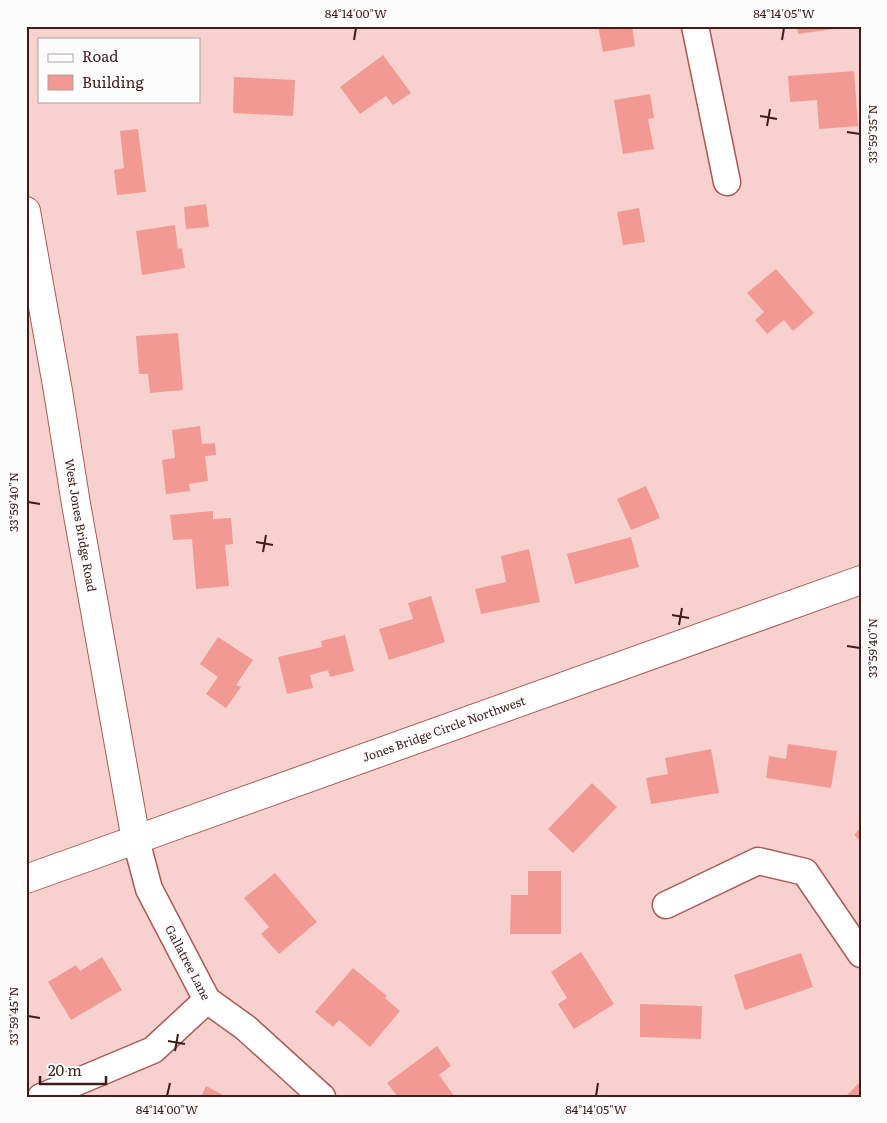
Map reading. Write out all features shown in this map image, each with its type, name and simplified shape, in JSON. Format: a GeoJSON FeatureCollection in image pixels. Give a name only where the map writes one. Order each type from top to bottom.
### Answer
{"type":"FeatureCollection","features":[{"type":"Feature","properties":{"kind":"street"},"geometry":{"type":"LineString","coordinates":[[695,26],[727,182]]}},
{"type":"Feature","properties":{"kind":"street","name":"West Jones Bridge Road"},"geometry":{"type":"LineString","coordinates":[[26,211],[136,840]]}},
{"type":"Feature","properties":{"kind":"street","name":"Jones Bridge Circle Northwest"},"geometry":{"type":"LineString","coordinates":[[26,879],[861,580]]}},
{"type":"Feature","properties":{"kind":"street","name":"Gallatree Lane"},"geometry":{"type":"LineString","coordinates":[[136,840],[149,889],[207,1000],[246,1028],[322,1097]]}},
{"type":"Feature","properties":{"kind":"street"},"geometry":{"type":"LineString","coordinates":[[666,905],[758,861],[805,872],[861,954]]}},
{"type":"Feature","properties":{"kind":"street"},"geometry":{"type":"LineString","coordinates":[[41,1097],[153,1050],[207,1000]]}},
{"type":"Feature","properties":{"kind":"building"},"geometry":{"type":"Polygon","coordinates":[[[598,26],[632,26],[635,46],[603,52],[598,26]]]}},
{"type":"Feature","properties":{"kind":"building"},"geometry":{"type":"Polygon","coordinates":[[[797,26],[848,26],[848,27],[798,34],[797,26]]]}},
{"type":"Feature","properties":{"kind":"building"},"geometry":{"type":"Polygon","coordinates":[[[383,55],[411,93],[393,105],[386,96],[360,114],[340,87],[383,55]]]}},
{"type":"Feature","properties":{"kind":"building"},"geometry":{"type":"Polygon","coordinates":[[[854,71],[858,126],[819,129],[817,100],[790,102],[788,76],[854,71]]]}},
{"type":"Feature","properties":{"kind":"building"},"geometry":{"type":"Polygon","coordinates":[[[234,77],[295,80],[293,116],[233,113],[234,77]]]}},
{"type":"Feature","properties":{"kind":"building"},"geometry":{"type":"Polygon","coordinates":[[[650,94],[654,118],[648,119],[654,149],[623,154],[614,100],[650,94]]]}},
{"type":"Feature","properties":{"kind":"building"},"geometry":{"type":"Polygon","coordinates":[[[138,129],[146,192],[117,195],[114,170],[124,168],[120,131],[138,129]]]}},
{"type":"Feature","properties":{"kind":"building"},"geometry":{"type":"Polygon","coordinates":[[[206,204],[209,227],[186,229],[184,207],[206,204]]]}},
{"type":"Feature","properties":{"kind":"building"},"geometry":{"type":"Polygon","coordinates":[[[639,208],[645,242],[623,245],[617,212],[639,208]]]}},
{"type":"Feature","properties":{"kind":"building"},"geometry":{"type":"Polygon","coordinates":[[[175,225],[178,249],[182,248],[185,268],[142,275],[136,231],[175,225]]]}},
{"type":"Feature","properties":{"kind":"building"},"geometry":{"type":"Polygon","coordinates":[[[776,269],[814,313],[793,331],[784,320],[767,334],[755,320],[764,312],[747,293],[776,269]]]}},
{"type":"Feature","properties":{"kind":"building"},"geometry":{"type":"Polygon","coordinates":[[[178,333],[183,390],[150,393],[148,374],[139,374],[136,336],[178,333]]]}},
{"type":"Feature","properties":{"kind":"building"},"geometry":{"type":"Polygon","coordinates":[[[200,426],[202,444],[215,443],[216,455],[205,456],[208,481],[189,484],[190,491],[166,494],[162,460],[175,458],[172,430],[200,426]]]}},
{"type":"Feature","properties":{"kind":"building"},"geometry":{"type":"Polygon","coordinates":[[[646,486],[660,518],[631,530],[617,499],[646,486]]]}},
{"type":"Feature","properties":{"kind":"building"},"geometry":{"type":"Polygon","coordinates":[[[213,511],[213,519],[231,518],[233,544],[225,545],[229,586],[196,589],[192,539],[173,540],[170,515],[213,511]]]}},
{"type":"Feature","properties":{"kind":"building"},"geometry":{"type":"Polygon","coordinates":[[[631,537],[639,567],[575,584],[567,554],[631,537]]]}},
{"type":"Feature","properties":{"kind":"building"},"geometry":{"type":"Polygon","coordinates":[[[529,549],[540,602],[481,614],[475,589],[506,582],[501,556],[529,549]]]}},
{"type":"Feature","properties":{"kind":"building"},"geometry":{"type":"Polygon","coordinates":[[[431,596],[445,642],[389,660],[379,629],[413,619],[408,603],[431,596]]]}},
{"type":"Feature","properties":{"kind":"building"},"geometry":{"type":"Polygon","coordinates":[[[345,635],[354,671],[330,677],[328,670],[310,675],[313,688],[287,694],[278,657],[322,647],[321,641],[345,635]]]}},
{"type":"Feature","properties":{"kind":"building"},"geometry":{"type":"Polygon","coordinates":[[[218,637],[253,660],[236,685],[241,687],[226,708],[206,694],[218,677],[200,664],[218,637]]]}},
{"type":"Feature","properties":{"kind":"building"},"geometry":{"type":"Polygon","coordinates":[[[788,744],[837,751],[831,788],[766,778],[769,756],[786,759],[788,744]]]}},
{"type":"Feature","properties":{"kind":"building"},"geometry":{"type":"Polygon","coordinates":[[[711,749],[719,793],[651,804],[646,778],[668,774],[665,758],[711,749]]]}},
{"type":"Feature","properties":{"kind":"building"},"geometry":{"type":"Polygon","coordinates":[[[592,783],[617,807],[573,853],[548,829],[592,783]]]}},
{"type":"Feature","properties":{"kind":"building"},"geometry":{"type":"Polygon","coordinates":[[[861,827],[861,841],[854,835],[861,827]]]}},
{"type":"Feature","properties":{"kind":"building"},"geometry":{"type":"Polygon","coordinates":[[[528,871],[561,871],[561,934],[510,934],[511,895],[528,895],[528,871]]]}},
{"type":"Feature","properties":{"kind":"building"},"geometry":{"type":"Polygon","coordinates":[[[275,873],[317,922],[279,954],[261,934],[269,927],[244,898],[275,873]]]}},
{"type":"Feature","properties":{"kind":"building"},"geometry":{"type":"Polygon","coordinates":[[[581,952],[614,1004],[574,1029],[558,1004],[567,998],[551,972],[581,952]]]}},
{"type":"Feature","properties":{"kind":"building"},"geometry":{"type":"Polygon","coordinates":[[[801,953],[813,987],[745,1010],[734,975],[801,953]]]}},
{"type":"Feature","properties":{"kind":"building"},"geometry":{"type":"Polygon","coordinates":[[[102,957],[122,990],[71,1020],[48,982],[76,965],[80,971],[102,957]]]}},
{"type":"Feature","properties":{"kind":"building"},"geometry":{"type":"Polygon","coordinates":[[[353,968],[387,996],[385,998],[400,1011],[370,1047],[339,1020],[333,1027],[315,1012],[353,968]]]}},
{"type":"Feature","properties":{"kind":"building"},"geometry":{"type":"Polygon","coordinates":[[[640,1004],[702,1006],[701,1039],[640,1037],[640,1004]]]}},
{"type":"Feature","properties":{"kind":"building"},"geometry":{"type":"Polygon","coordinates":[[[437,1046],[451,1066],[439,1075],[455,1097],[398,1097],[387,1083],[437,1046]]]}},
{"type":"Feature","properties":{"kind":"building"},"geometry":{"type":"Polygon","coordinates":[[[861,1081],[861,1097],[845,1097],[861,1081]]]}},
{"type":"Feature","properties":{"kind":"building"},"geometry":{"type":"Polygon","coordinates":[[[206,1086],[227,1097],[201,1097],[206,1086]]]}}]}
